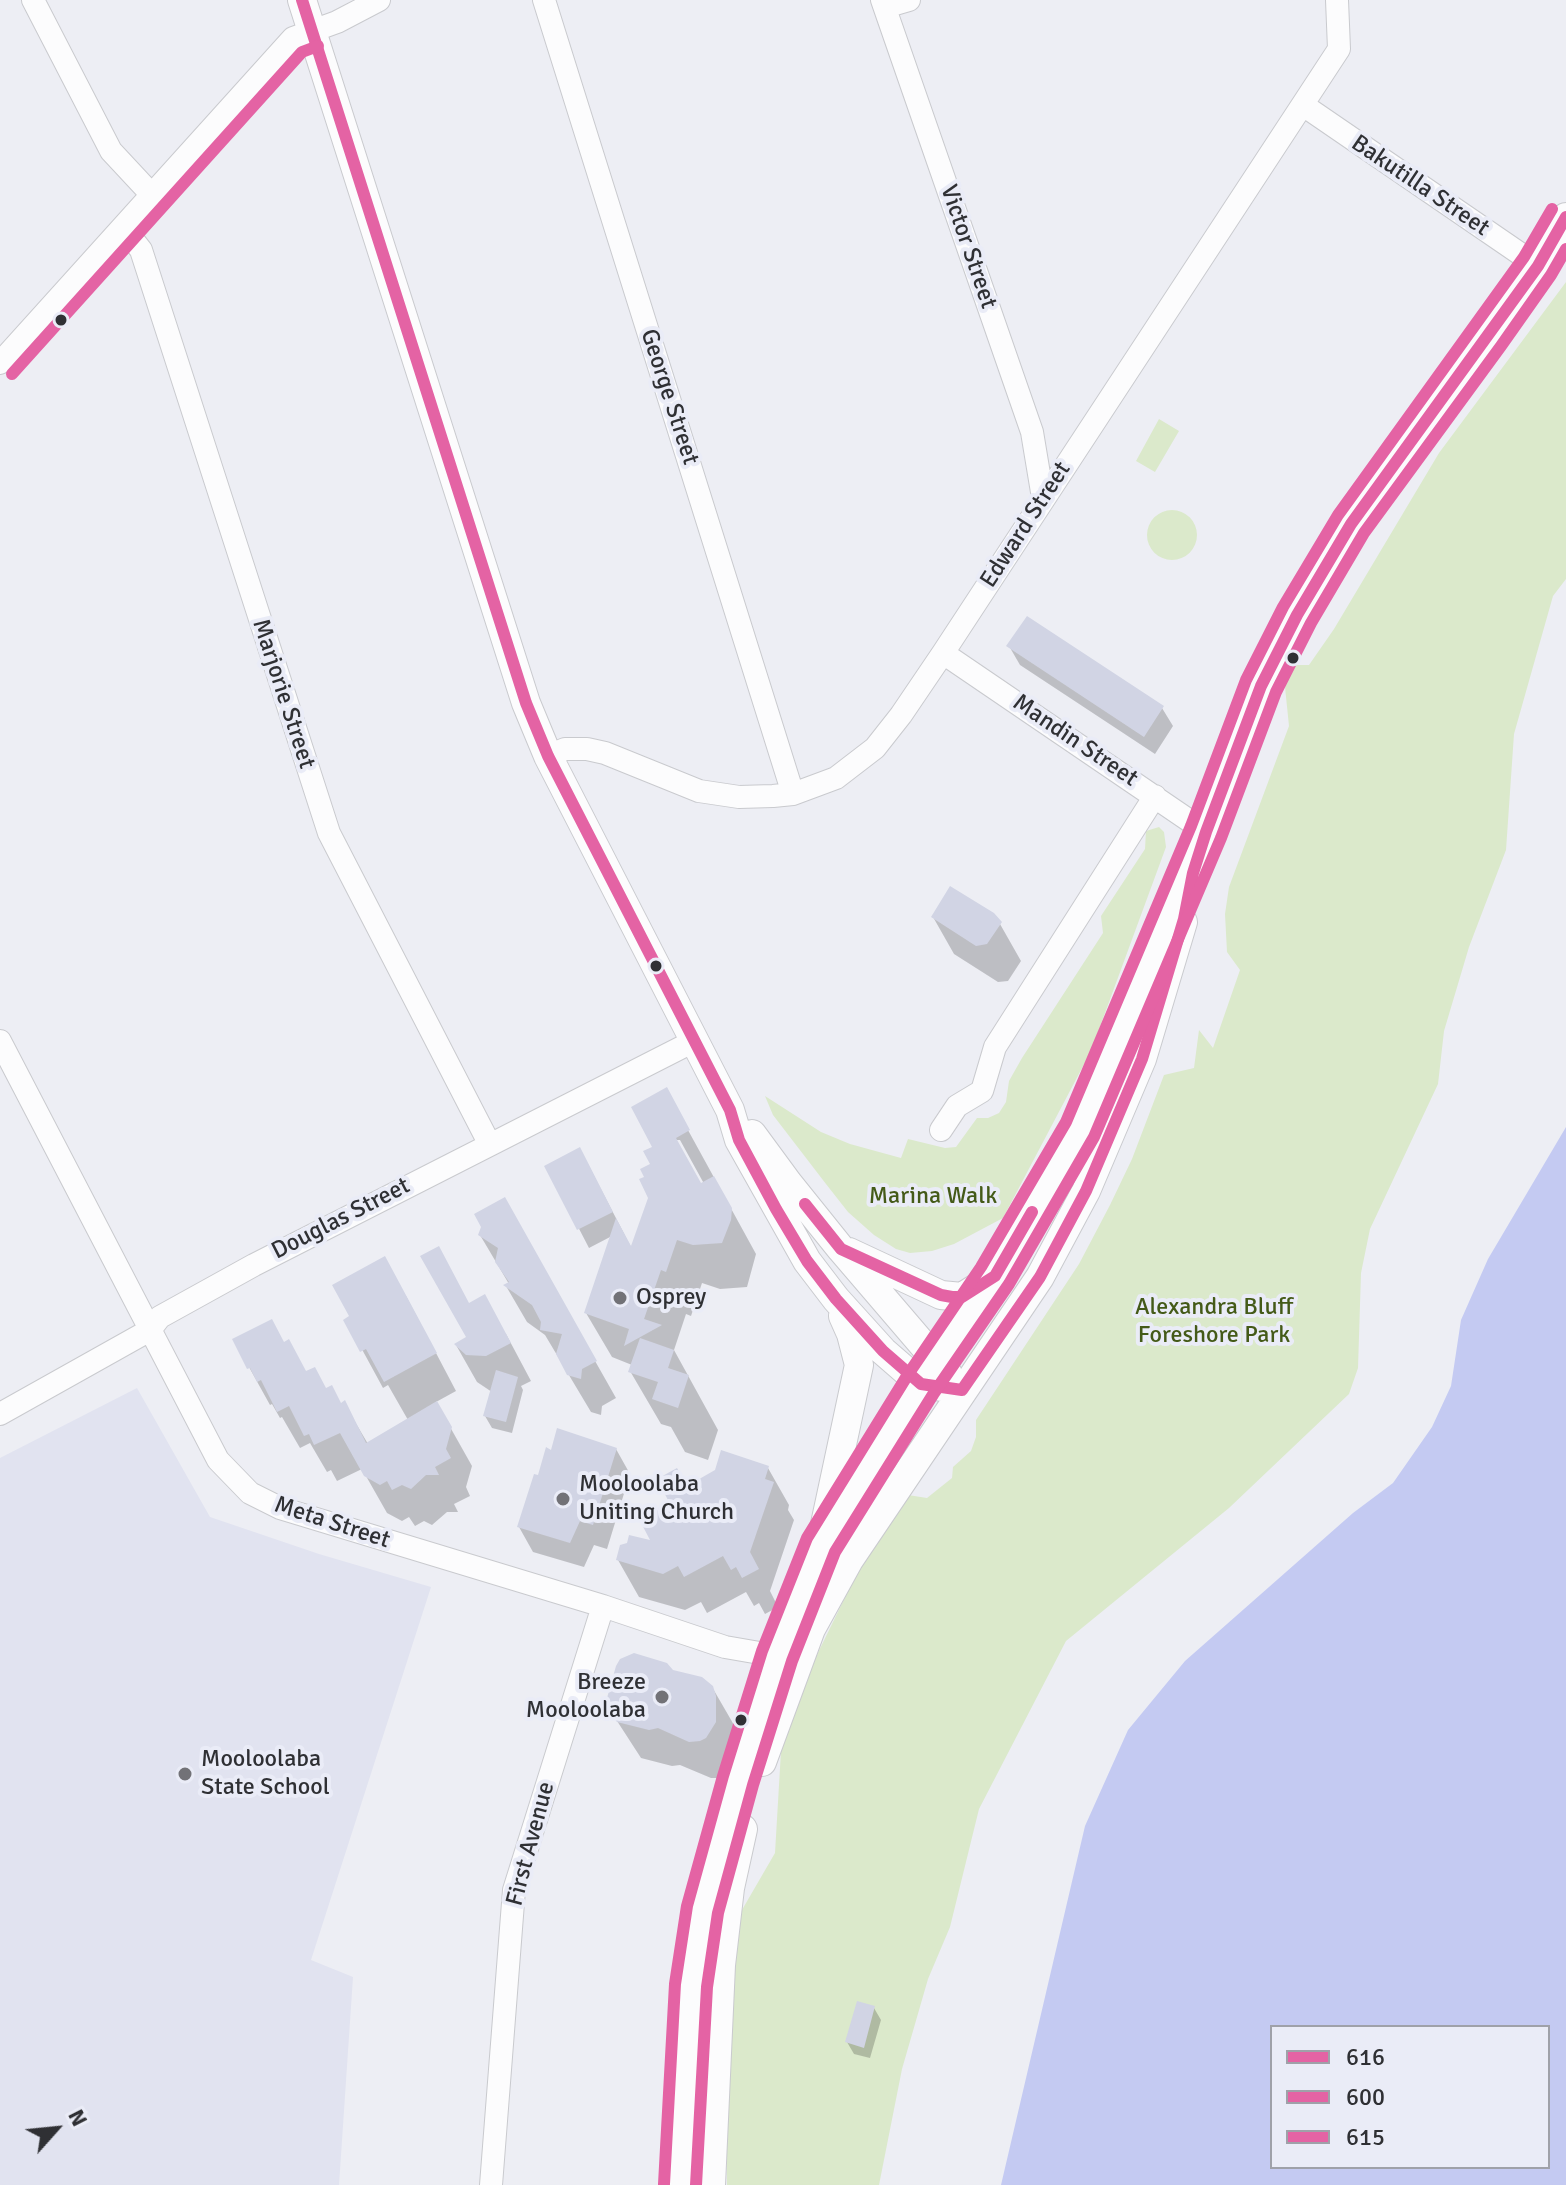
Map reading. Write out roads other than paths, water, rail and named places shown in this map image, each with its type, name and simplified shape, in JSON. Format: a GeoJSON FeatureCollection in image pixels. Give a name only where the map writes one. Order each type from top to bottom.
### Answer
{"type":"FeatureCollection","features":[{"type":"Feature","properties":{"kind":"main road"},"geometry":{"type":"LineString","coordinates":[[302,0],[526,703],[548,756],[730,1110],[739,1140],[807,1261],[883,1351],[921,1384],[962,1390]]}},
{"type":"Feature","properties":{"kind":"main road"},"geometry":{"type":"LineString","coordinates":[[821,1545],[921,1384],[995,1276],[1080,1129],[1206,832],[1261,686],[1325,564],[1538,266],[1566,217]]}},
{"type":"Feature","properties":{"kind":"main road"},"geometry":{"type":"LineString","coordinates":[[711,2185],[721,1965],[730,1888],[757,1776],[811,1629],[849,1560],[1040,1277],[1086,1191],[1142,1059],[1184,919],[1193,873],[1206,832]]}},
{"type":"Feature","properties":{"kind":"main road"},"geometry":{"type":"LineString","coordinates":[[730,1110],[753,1134],[841,1249],[962,1390]]}},
{"type":"Feature","properties":{"kind":"main road"},"geometry":{"type":"LineString","coordinates":[[841,1249],[941,1295],[962,1297],[995,1276]]}},
{"type":"Feature","properties":{"kind":"main road"},"geometry":{"type":"LineString","coordinates":[[680,2185],[691,1985],[697,1935],[715,1860],[777,1656],[821,1545],[859,1365],[851,1334],[836,1299]]}},
{"type":"Feature","properties":{"kind":"street"},"geometry":{"type":"LineString","coordinates":[[33,0],[111,151],[152,195]]}},
{"type":"Feature","properties":{"kind":"street"},"geometry":{"type":"LineString","coordinates":[[0,363],[293,38],[337,22],[379,0]]}},
{"type":"Feature","properties":{"kind":"street","name":"George Street"},"geometry":{"type":"LineString","coordinates":[[544,0],[793,794]]}},
{"type":"Feature","properties":{"kind":"street"},"geometry":{"type":"LineString","coordinates":[[884,4],[909,0]]}},
{"type":"Feature","properties":{"kind":"street","name":"Edward Street"},"geometry":{"type":"LineString","coordinates":[[548,756],[565,749],[587,749],[605,753],[667,779],[719,795],[739,797],[793,794],[836,778],[875,748],[943,653],[1339,49],[1337,0]]}},
{"type":"Feature","properties":{"kind":"street","name":"Victor Street"},"geometry":{"type":"LineString","coordinates":[[884,4],[1032,432],[1043,498]]}},
{"type":"Feature","properties":{"kind":"street","name":"Bakutilla Street"},"geometry":{"type":"LineString","coordinates":[[1303,105],[1538,266]]}},
{"type":"Feature","properties":{"kind":"street","name":"Marjorie Street"},"geometry":{"type":"LineString","coordinates":[[123,227],[141,250],[329,833],[489,1143]]}},
{"type":"Feature","properties":{"kind":"street","name":"Mandin Street"},"geometry":{"type":"LineString","coordinates":[[943,653],[1206,832]]}},
{"type":"Feature","properties":{"kind":"street"},"geometry":{"type":"LineString","coordinates":[[941,1130],[957,1106],[982,1091],[995,1047],[1155,796]]}},
{"type":"Feature","properties":{"kind":"street","name":"Meta Street"},"geometry":{"type":"LineString","coordinates":[[0,1041],[218,1460],[250,1493],[280,1508],[603,1606],[725,1647],[756,1655],[777,1656]]}},
{"type":"Feature","properties":{"kind":"street","name":"Douglas Street"},"geometry":{"type":"LineString","coordinates":[[0,1414],[150,1330],[160,1317],[229,1278],[694,1041]]}},
{"type":"Feature","properties":{"kind":"street","name":"First Avenue"},"geometry":{"type":"LineString","coordinates":[[491,2185],[514,1890],[603,1606]]}},
{"type":"Feature","properties":{"kind":"street"},"geometry":{"type":"LineString","coordinates":[[777,1656],[790,1652],[811,1629]]}},
{"type":"Feature","properties":{"kind":"water"},"geometry":{"type":"Polygon","coordinates":[[[1566,1127],[1566,2185],[1001,2185],[1085,1826],[1128,1730],[1185,1661],[1353,1513],[1393,1483],[1432,1427],[1451,1386],[1461,1320],[1488,1259],[1566,1127]]]}},
{"type":"Feature","properties":{"kind":"place","name":"Osprey"},"geometry":{"type":"Point","coordinates":[620,1298]}},
{"type":"Feature","properties":{"kind":"place","name":"Mooloolaba Uniting Church"},"geometry":{"type":"Point","coordinates":[563,1499]}},
{"type":"Feature","properties":{"kind":"place","name":"Breeze Mooloolaba"},"geometry":{"type":"Point","coordinates":[662,1697]}},
{"type":"Feature","properties":{"kind":"place","name":"Mooloolaba State School"},"geometry":{"type":"Point","coordinates":[185,1774]}},
{"type":"Feature","properties":{"kind":"park label","name":"Marina Walk"},"geometry":{"type":"Point","coordinates":[933,1197]}},
{"type":"Feature","properties":{"kind":"park label","name":"Alexandra Bluff Foreshore Park"},"geometry":{"type":"Point","coordinates":[1214,1322]}}]}
